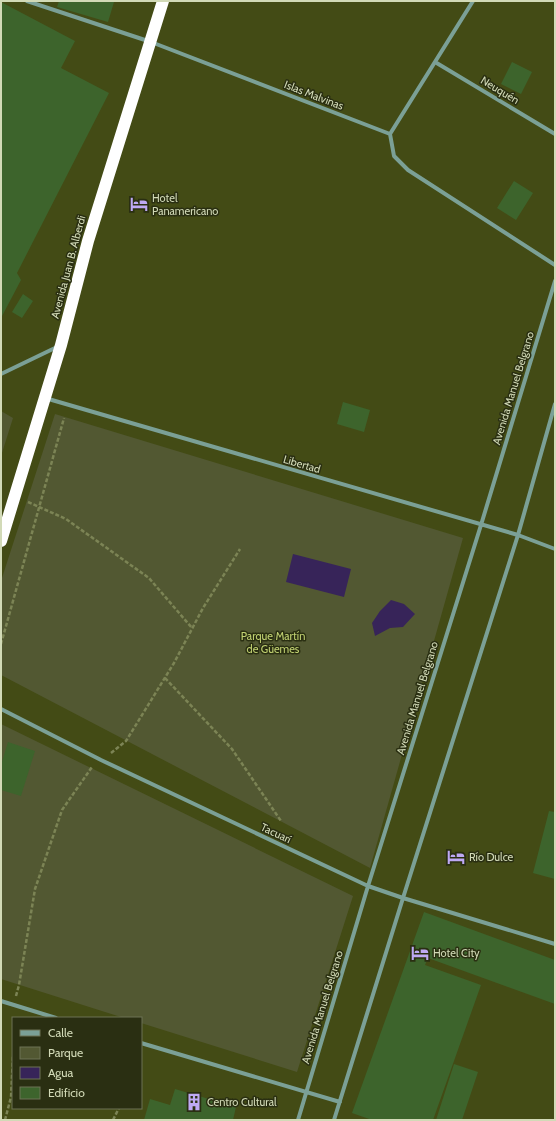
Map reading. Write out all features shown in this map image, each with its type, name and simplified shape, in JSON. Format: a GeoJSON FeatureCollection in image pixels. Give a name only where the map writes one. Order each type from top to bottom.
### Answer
{"type":"FeatureCollection","features":[{"type":"Feature","properties":{"kind":"highway","name":"Avenida Juan B. Alberdi"},"geometry":{"type":"LineString","coordinates":[[1,541],[61,345],[88,241],[163,1]]}},
{"type":"Feature","properties":{"kind":"street","name":"Islas Malvinas"},"geometry":{"type":"LineString","coordinates":[[27,1],[151,42],[390,134]]}},
{"type":"Feature","properties":{"kind":"street"},"geometry":{"type":"LineString","coordinates":[[473,1],[390,134],[394,156],[408,170],[555,265]]}},
{"type":"Feature","properties":{"kind":"street","name":"Neuquén"},"geometry":{"type":"LineString","coordinates":[[435,62],[555,134]]}},
{"type":"Feature","properties":{"kind":"street","name":"Avenida Manuel Belgrano"},"geometry":{"type":"LineString","coordinates":[[298,1120],[368,886],[481,525],[555,281]]}},
{"type":"Feature","properties":{"kind":"street"},"geometry":{"type":"LineString","coordinates":[[1,374],[61,345]]}},
{"type":"Feature","properties":{"kind":"street","name":"Libertad"},"geometry":{"type":"LineString","coordinates":[[44,398],[518,535],[555,549]]}},
{"type":"Feature","properties":{"kind":"street"},"geometry":{"type":"LineString","coordinates":[[334,1120],[518,535],[555,404]]}},
{"type":"Feature","properties":{"kind":"street","name":"Tacuarí"},"geometry":{"type":"LineString","coordinates":[[1,709],[101,760],[368,886],[555,944]]}},
{"type":"Feature","properties":{"kind":"street"},"geometry":{"type":"LineString","coordinates":[[1,1001],[53,1017]]}},
{"type":"Feature","properties":{"kind":"street"},"geometry":{"type":"LineString","coordinates":[[142,1043],[340,1102]]}},
{"type":"Feature","properties":{"kind":"path"},"geometry":{"type":"LineString","coordinates":[[1,644],[64,418]]}},
{"type":"Feature","properties":{"kind":"path"},"geometry":{"type":"LineString","coordinates":[[26,501],[66,519],[149,578],[192,628]]}},
{"type":"Feature","properties":{"kind":"path"},"geometry":{"type":"LineString","coordinates":[[165,678],[232,749],[281,821]]}},
{"type":"Feature","properties":{"kind":"path"},"geometry":{"type":"LineString","coordinates":[[5,1120],[11,1097],[12,1076]]}},
{"type":"Feature","properties":{"kind":"path"},"geometry":{"type":"LineString","coordinates":[[113,1120],[118,1109]]}},
{"type":"Feature","properties":{"kind":"green space"},"geometry":{"type":"Polygon","coordinates":[[[1,411],[13,418],[1,456],[1,411]]]}},
{"type":"Feature","properties":{"kind":"green space","name":"Parque Martín de Güemes"},"geometry":{"type":"Polygon","coordinates":[[[55,414],[463,538],[370,868],[1,675],[1,581],[55,414]]]}},
{"type":"Feature","properties":{"kind":"green space"},"geometry":{"type":"Polygon","coordinates":[[[1,724],[353,896],[297,1072],[142,1023],[142,1017],[121,1017],[1,979],[1,724]]]}},
{"type":"Feature","properties":{"kind":"water"},"geometry":{"type":"Polygon","coordinates":[[[293,554],[351,569],[344,597],[286,582],[293,554]]]}},
{"type":"Feature","properties":{"kind":"water"},"geometry":{"type":"Polygon","coordinates":[[[391,600],[404,604],[415,614],[403,627],[390,628],[375,636],[372,623],[380,611],[391,600]]]}},
{"type":"Feature","properties":{"kind":"building"},"geometry":{"type":"Polygon","coordinates":[[[59,1],[114,2],[108,22],[57,7],[59,1]]]}},
{"type":"Feature","properties":{"kind":"building"},"geometry":{"type":"Polygon","coordinates":[[[1,2],[75,41],[61,68],[109,93],[17,273],[21,280],[1,318],[1,2]]]}},
{"type":"Feature","properties":{"kind":"building"},"geometry":{"type":"Polygon","coordinates":[[[512,62],[532,72],[521,94],[501,84],[512,62]]]}},
{"type":"Feature","properties":{"kind":"building"},"geometry":{"type":"Polygon","coordinates":[[[514,181],[533,193],[516,220],[497,208],[514,181]]]}},
{"type":"Feature","properties":{"kind":"building"},"geometry":{"type":"Polygon","coordinates":[[[23,294],[33,301],[22,318],[12,312],[23,294]]]}},
{"type":"Feature","properties":{"kind":"building"},"geometry":{"type":"Polygon","coordinates":[[[343,402],[370,410],[364,432],[337,424],[343,402]]]}},
{"type":"Feature","properties":{"kind":"building"},"geometry":{"type":"Polygon","coordinates":[[[8,742],[35,751],[21,796],[1,790],[1,765],[8,742]]]}},
{"type":"Feature","properties":{"kind":"building"},"geometry":{"type":"Polygon","coordinates":[[[549,811],[555,812],[555,879],[533,873],[549,811]]]}},
{"type":"Feature","properties":{"kind":"building"},"geometry":{"type":"Polygon","coordinates":[[[424,912],[555,960],[555,1004],[428,958],[425,965],[481,985],[433,1120],[372,1120],[352,1113],[424,912]]]}},
{"type":"Feature","properties":{"kind":"building"},"geometry":{"type":"Polygon","coordinates":[[[454,1064],[478,1072],[462,1120],[436,1120],[454,1064]]]}},
{"type":"Feature","properties":{"kind":"building","name":"Centro Cultural"},"geometry":{"type":"Polygon","coordinates":[[[175,1089],[236,1107],[233,1120],[144,1120],[150,1099],[170,1105],[175,1089]]]}},
{"type":"Feature","properties":{"kind":"place","name":"Hotel Panamericano"},"geometry":{"type":"Point","coordinates":[139,204]}},
{"type":"Feature","properties":{"kind":"place","name":"Río Dulce"},"geometry":{"type":"Point","coordinates":[456,857]}},
{"type":"Feature","properties":{"kind":"place","name":"Hotel City"},"geometry":{"type":"Point","coordinates":[420,953]}},
{"type":"Feature","properties":{"kind":"place","name":"Centro Cultural"},"geometry":{"type":"Point","coordinates":[194,1102]}}]}
